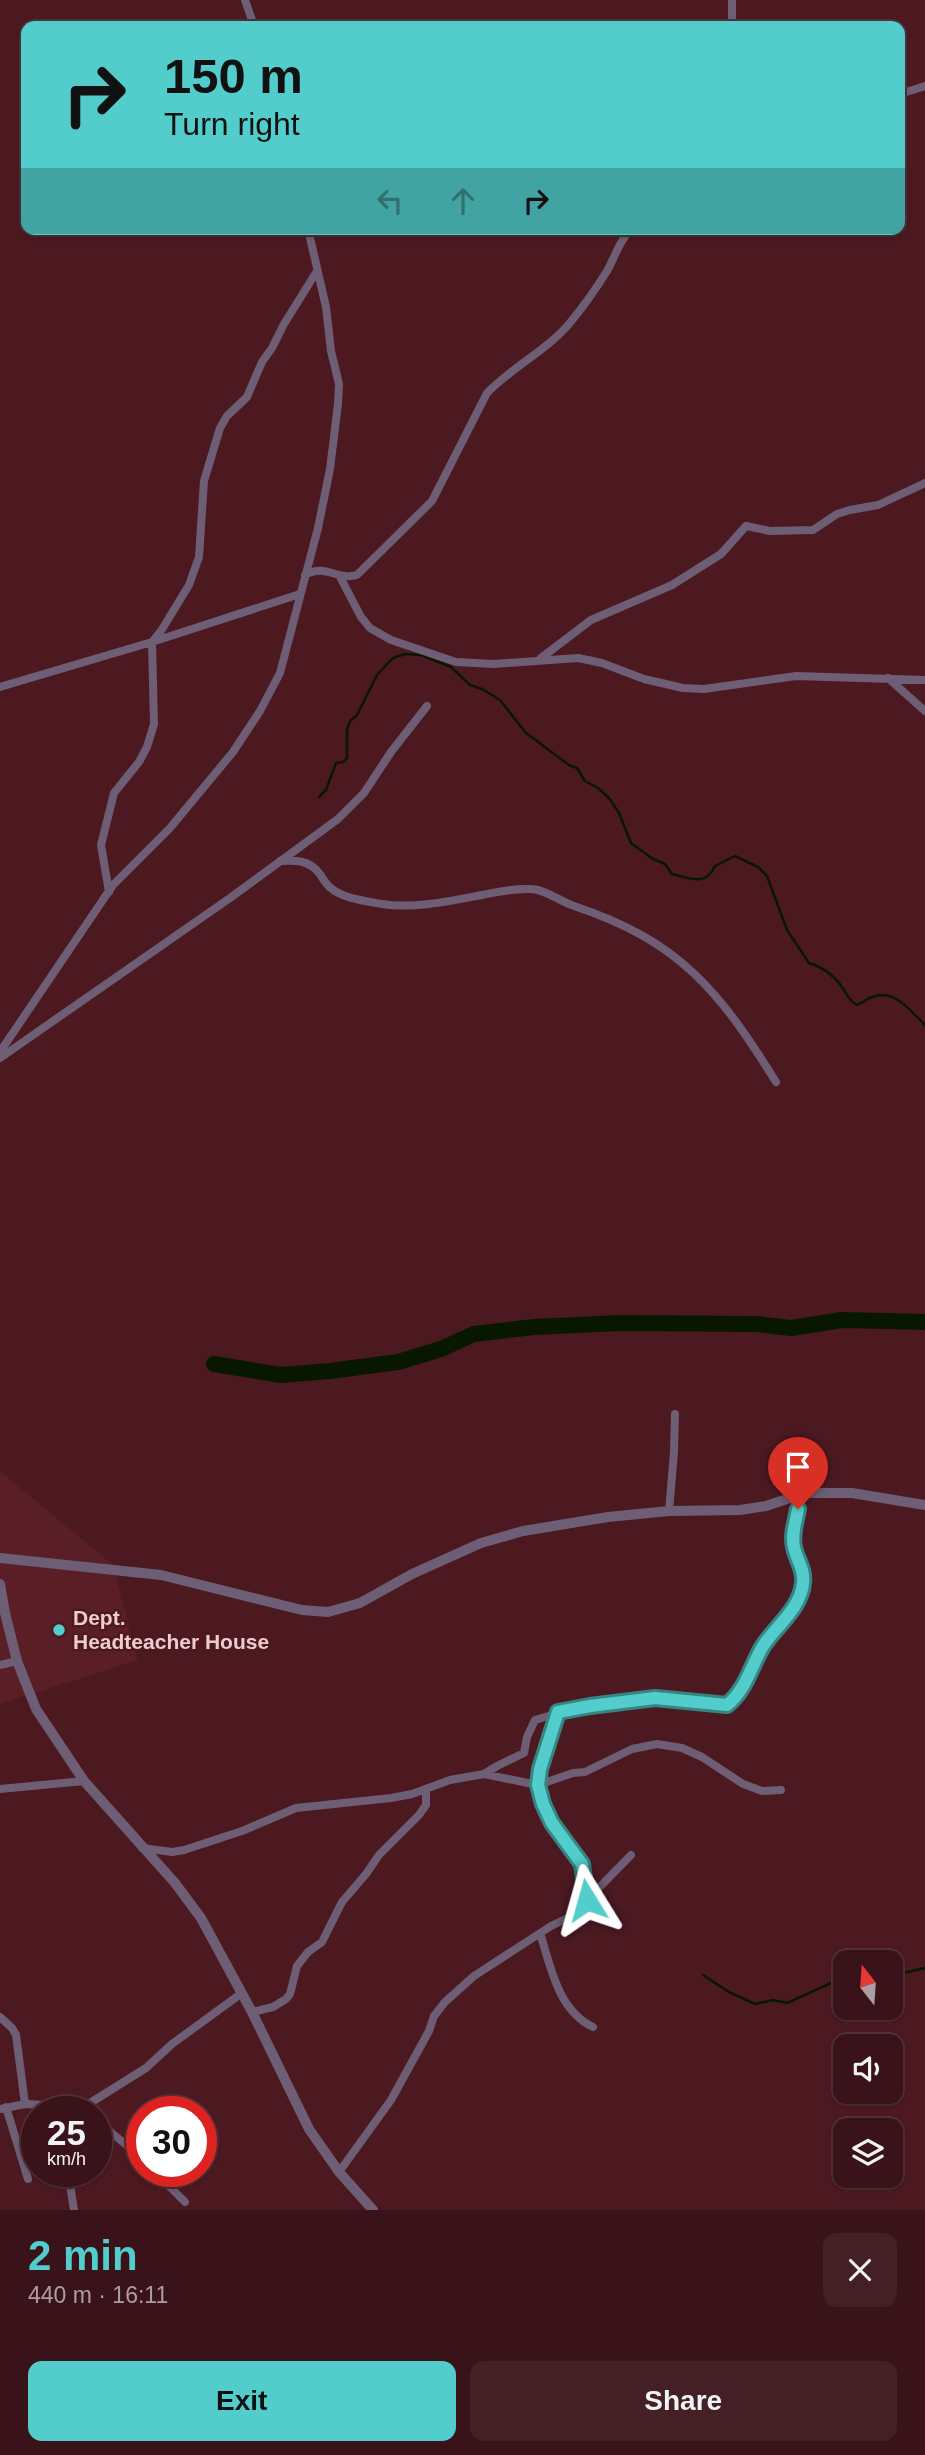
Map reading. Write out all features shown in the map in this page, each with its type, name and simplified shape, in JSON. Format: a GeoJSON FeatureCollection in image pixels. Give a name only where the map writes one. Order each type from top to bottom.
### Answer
{"type":"FeatureCollection","features":[{"type":"Feature","properties":{"kind":"street"},"geometry":{"type":"LineString","coordinates":[[245,0],[252,21]]}},
{"type":"Feature","properties":{"kind":"street"},"geometry":{"type":"LineString","coordinates":[[732,0],[732,21]]}},
{"type":"Feature","properties":{"kind":"street"},"geometry":{"type":"LineString","coordinates":[[905,92],[925,86]]}},
{"type":"Feature","properties":{"kind":"street"},"geometry":{"type":"LineString","coordinates":[[0,1052],[109,892],[170,828],[233,752],[260,711],[280,673],[318,528],[330,469],[338,404],[339,384],[331,351],[326,307],[309,235]]}},
{"type":"Feature","properties":{"kind":"street"},"geometry":{"type":"LineString","coordinates":[[305,575],[313,570],[323,569],[349,577],[363,571],[432,501],[487,393],[568,326],[601,279],[626,235]]}},
{"type":"Feature","properties":{"kind":"street"},"geometry":{"type":"LineString","coordinates":[[109,892],[101,845],[114,793],[139,762],[154,724],[152,642],[189,585],[199,557],[204,481],[220,428],[227,416],[247,397],[262,362],[317,271]]}},
{"type":"Feature","properties":{"kind":"street"},"geometry":{"type":"LineString","coordinates":[[540,659],[591,620],[673,585],[721,554],[746,526],[770,531],[813,530],[837,514],[878,505],[925,483]]}},
{"type":"Feature","properties":{"kind":"street"},"geometry":{"type":"LineString","coordinates":[[340,575],[361,617],[370,628],[391,640],[456,662],[494,664],[578,658],[602,663],[644,679],[683,688],[704,689],[796,676],[925,680]]}},
{"type":"Feature","properties":{"kind":"street"},"geometry":{"type":"LineString","coordinates":[[0,687],[300,594]]}},
{"type":"Feature","properties":{"kind":"street"},"geometry":{"type":"LineString","coordinates":[[888,678],[925,711]]}},
{"type":"Feature","properties":{"kind":"street"},"geometry":{"type":"LineString","coordinates":[[0,1058],[338,820],[364,793],[391,752],[427,706]]}},
{"type":"Feature","properties":{"kind":"street"},"geometry":{"type":"LineString","coordinates":[[280,861],[303,862],[312,866],[332,889],[343,895],[384,904],[411,905],[532,888],[559,901],[621,923],[684,964],[708,986],[731,1013],[776,1082]]}},
{"type":"Feature","properties":{"kind":"street"},"geometry":{"type":"LineString","coordinates":[[669,1511],[675,1414]]}},
{"type":"Feature","properties":{"kind":"street"},"geometry":{"type":"LineString","coordinates":[[484,1774],[524,1753],[527,1737],[535,1720],[558,1712],[655,1698],[727,1705],[735,1699],[744,1687],[764,1644],[778,1630],[801,1594],[803,1571],[793,1542],[798,1509],[805,1493]]}},
{"type":"Feature","properties":{"kind":"street"},"geometry":{"type":"LineString","coordinates":[[0,1558],[170,1576],[302,1610],[328,1612],[360,1603],[452,1556],[501,1536],[608,1517],[669,1511],[740,1510],[766,1506],[805,1493],[852,1493],[925,1505]]}},
{"type":"Feature","properties":{"kind":"street"},"geometry":{"type":"LineString","coordinates":[[0,1584],[2,1613],[36,1709],[84,1780],[175,1883],[201,1918],[252,2012],[309,2129],[339,2172],[373,2210]]}},
{"type":"Feature","properties":{"kind":"street"},"geometry":{"type":"LineString","coordinates":[[0,1665],[17,1661]]}},
{"type":"Feature","properties":{"kind":"street"},"geometry":{"type":"LineString","coordinates":[[558,1712],[540,1769],[538,1785],[552,1823],[582,1864],[587,1900]]}},
{"type":"Feature","properties":{"kind":"street"},"geometry":{"type":"LineString","coordinates":[[142,1848],[172,1852],[242,1831],[296,1808],[378,1800],[426,1790],[450,1780],[484,1774],[538,1785],[573,1773],[585,1772],[632,1749],[657,1744],[682,1748],[702,1756],[743,1784],[762,1791],[781,1790]]}},
{"type":"Feature","properties":{"kind":"street"},"geometry":{"type":"LineString","coordinates":[[0,1789],[84,1780]]}},
{"type":"Feature","properties":{"kind":"street"},"geometry":{"type":"LineString","coordinates":[[252,2012],[273,2007],[290,1994],[298,1966],[309,1952],[322,1942],[342,1902],[379,1855],[419,1815],[426,1805],[426,1790]]}},
{"type":"Feature","properties":{"kind":"street"},"geometry":{"type":"LineString","coordinates":[[339,2172],[391,2100],[429,2031],[433,2017],[445,2002],[474,1976],[540,1933],[572,1916],[631,1855]]}},
{"type":"Feature","properties":{"kind":"street"},"geometry":{"type":"LineString","coordinates":[[540,1933],[569,2010],[582,2022],[593,2027]]}},
{"type":"Feature","properties":{"kind":"street"},"geometry":{"type":"LineString","coordinates":[[107,2096],[242,1993]]}},
{"type":"Feature","properties":{"kind":"street"},"geometry":{"type":"LineString","coordinates":[[0,2017],[16,2035],[24,2096]]}},
{"type":"Feature","properties":{"kind":"street"},"geometry":{"type":"LineString","coordinates":[[21,2105],[3,2108],[21,2159]]}},
{"type":"Feature","properties":{"kind":"street"},"geometry":{"type":"LineString","coordinates":[[71,2187],[75,2210]]}},
{"type":"Feature","properties":{"kind":"street"},"geometry":{"type":"LineString","coordinates":[[170,2187],[185,2202]]}},
{"type":"Feature","properties":{"kind":"shaded area"},"geometry":{"type":"Polygon","coordinates":[[[0,1471],[113,1565],[138,1660],[0,1704],[0,1471]]]}},
{"type":"Feature","properties":{"kind":"waterway"},"geometry":{"type":"LineString","coordinates":[[319,797],[326,790],[336,763],[347,758],[347,730],[350,721],[357,715],[377,675],[393,658],[405,654],[421,655],[451,667],[470,685],[500,700],[526,733],[577,768],[585,781],[609,798],[619,813],[631,843],[665,864],[672,874],[702,879],[707,877],[715,866],[735,856],[758,867],[767,876],[787,930],[809,963],[831,975],[857,1005],[880,995],[895,998],[925,1025]]}},
{"type":"Feature","properties":{"kind":"waterway"},"geometry":{"type":"LineString","coordinates":[[214,1364],[281,1375],[330,1371],[398,1362],[441,1349],[474,1334],[534,1327],[619,1323],[756,1324],[791,1328],[842,1320],[925,1322]]}},
{"type":"Feature","properties":{"kind":"waterway"},"geometry":{"type":"LineString","coordinates":[[903,1973],[925,1968]]}},
{"type":"Feature","properties":{"kind":"waterway"},"geometry":{"type":"LineString","coordinates":[[703,1975],[729,1992],[755,2004],[773,2000],[787,2003],[833,1983]]}},
{"type":"Feature","properties":{"kind":"place","name":"Dept. Headteacher House"},"geometry":{"type":"Point","coordinates":[59,1630]}},
{"type":"Feature","properties":{"kind":"route"},"geometry":{"type":"LineString","coordinates":[[587,1900],[582,1864],[552,1823],[538,1785],[540,1769],[558,1712],[655,1698],[727,1705],[735,1699],[744,1687],[764,1644],[778,1630],[801,1594],[803,1571],[793,1542],[798,1509]]}}]}
